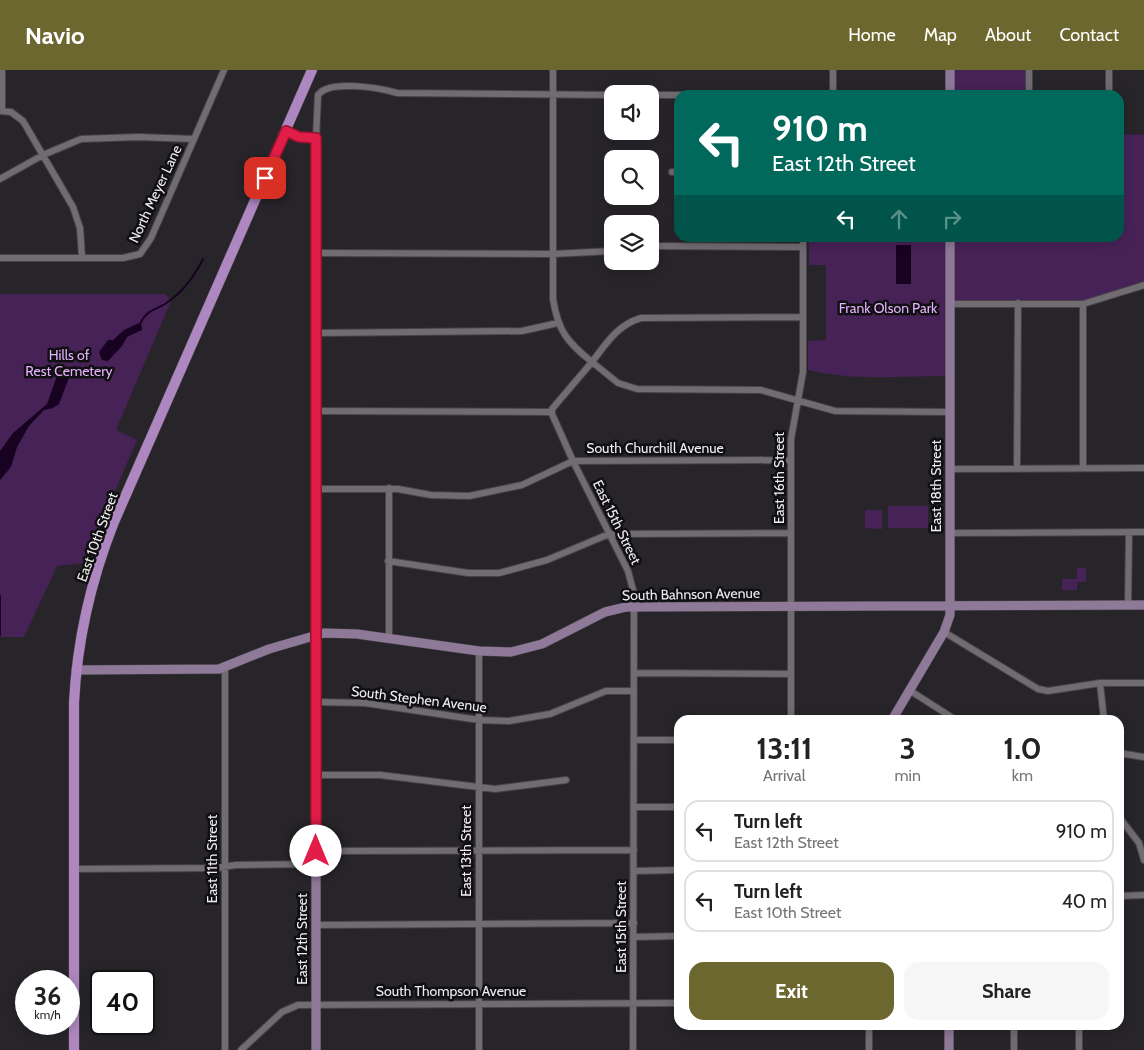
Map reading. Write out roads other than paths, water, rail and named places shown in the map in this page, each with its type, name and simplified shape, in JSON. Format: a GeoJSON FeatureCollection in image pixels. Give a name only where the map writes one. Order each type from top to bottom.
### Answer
{"type":"FeatureCollection","features":[{"type":"Feature","properties":{"kind":"main road","name":"East 10th Street"},"geometry":{"type":"LineString","coordinates":[[74,1050],[74,704],[76,670],[86,611],[106,544],[312,70]]}},
{"type":"Feature","properties":{"kind":"street"},"geometry":{"type":"LineString","coordinates":[[2,70],[1,111],[11,112],[23,121],[77,216],[80,228],[82,257]]}},
{"type":"Feature","properties":{"kind":"street","name":"North Meyer Lane"},"geometry":{"type":"LineString","coordinates":[[0,258],[129,257],[143,251],[151,238],[224,70]]}},
{"type":"Feature","properties":{"kind":"street"},"geometry":{"type":"LineString","coordinates":[[553,70],[552,299],[558,323],[570,344],[618,383],[637,389],[761,390],[836,411],[950,412]]}},
{"type":"Feature","properties":{"kind":"street"},"geometry":{"type":"LineString","coordinates":[[832,70],[833,90]]}},
{"type":"Feature","properties":{"kind":"street"},"geometry":{"type":"LineString","coordinates":[[950,70],[950,90]]}},
{"type":"Feature","properties":{"kind":"street"},"geometry":{"type":"LineString","coordinates":[[1029,70],[1029,90]]}},
{"type":"Feature","properties":{"kind":"street"},"geometry":{"type":"LineString","coordinates":[[1109,70],[1109,90]]}},
{"type":"Feature","properties":{"kind":"street","name":"East 12th Street"},"geometry":{"type":"LineString","coordinates":[[316,1050],[316,101],[321,90],[371,86],[397,93],[553,95]]}},
{"type":"Feature","properties":{"kind":"street"},"geometry":{"type":"LineString","coordinates":[[553,95],[604,95]]}},
{"type":"Feature","properties":{"kind":"street"},"geometry":{"type":"LineString","coordinates":[[659,95],[674,95]]}},
{"type":"Feature","properties":{"kind":"street"},"geometry":{"type":"LineString","coordinates":[[286,131],[299,137],[316,138]]}},
{"type":"Feature","properties":{"kind":"street"},"geometry":{"type":"LineString","coordinates":[[0,179],[43,155],[81,139],[138,137],[194,139]]}},
{"type":"Feature","properties":{"kind":"street","name":"East 16th Street"},"geometry":{"type":"LineString","coordinates":[[791,715],[791,460],[792,425],[803,372],[803,242]]}},
{"type":"Feature","properties":{"kind":"street","name":"East 18th Street"},"geometry":{"type":"LineString","coordinates":[[895,715],[944,632],[951,606],[950,242]]}},
{"type":"Feature","properties":{"kind":"street"},"geometry":{"type":"LineString","coordinates":[[659,246],[803,247]]}},
{"type":"Feature","properties":{"kind":"street"},"geometry":{"type":"LineString","coordinates":[[316,253],[553,254],[604,251]]}},
{"type":"Feature","properties":{"kind":"street"},"geometry":{"type":"LineString","coordinates":[[950,304],[1083,304],[1144,285]]}},
{"type":"Feature","properties":{"kind":"street"},"geometry":{"type":"LineString","coordinates":[[1017,467],[1018,303]]}},
{"type":"Feature","properties":{"kind":"street"},"geometry":{"type":"LineString","coordinates":[[1083,304],[1083,467]]}},
{"type":"Feature","properties":{"kind":"street"},"geometry":{"type":"LineString","coordinates":[[316,411],[552,412],[617,331],[630,322],[641,318],[803,317]]}},
{"type":"Feature","properties":{"kind":"street"},"geometry":{"type":"LineString","coordinates":[[316,333],[522,330],[558,323]]}},
{"type":"Feature","properties":{"kind":"street","name":"East 15th Street"},"geometry":{"type":"LineString","coordinates":[[552,412],[573,461],[631,582],[634,607],[635,807],[633,1050]]}},
{"type":"Feature","properties":{"kind":"street","name":"South Churchill Avenue"},"geometry":{"type":"LineString","coordinates":[[316,489],[389,488],[446,496],[484,494],[522,485],[573,461],[791,460]]}},
{"type":"Feature","properties":{"kind":"street"},"geometry":{"type":"LineString","coordinates":[[950,469],[1017,467],[1144,468]]}},
{"type":"Feature","properties":{"kind":"street"},"geometry":{"type":"LineString","coordinates":[[388,639],[389,488]]}},
{"type":"Feature","properties":{"kind":"street"},"geometry":{"type":"LineString","coordinates":[[1128,606],[1129,532]]}},
{"type":"Feature","properties":{"kind":"street"},"geometry":{"type":"LineString","coordinates":[[950,533],[1144,532]]}},
{"type":"Feature","properties":{"kind":"street"},"geometry":{"type":"LineString","coordinates":[[388,561],[468,573],[499,573],[547,560],[609,534],[791,533]]}},
{"type":"Feature","properties":{"kind":"street","name":"South Bahnson Avenue"},"geometry":{"type":"LineString","coordinates":[[76,670],[225,668],[260,652],[316,634],[346,633],[479,651],[503,652],[527,649],[550,641],[605,612],[634,607],[1144,606]]}},
{"type":"Feature","properties":{"kind":"street"},"geometry":{"type":"LineString","coordinates":[[944,632],[1038,689],[1059,691],[1100,683],[1144,683]]}},
{"type":"Feature","properties":{"kind":"street","name":"East 13th Street"},"geometry":{"type":"LineString","coordinates":[[479,651],[479,1050]]}},
{"type":"Feature","properties":{"kind":"street","name":"East 11th Street"},"geometry":{"type":"LineString","coordinates":[[225,668],[225,1050]]}},
{"type":"Feature","properties":{"kind":"street"},"geometry":{"type":"LineString","coordinates":[[634,673],[791,674]]}},
{"type":"Feature","properties":{"kind":"street"},"geometry":{"type":"LineString","coordinates":[[1100,683],[1103,715]]}},
{"type":"Feature","properties":{"kind":"street"},"geometry":{"type":"LineString","coordinates":[[909,690],[948,715]]}},
{"type":"Feature","properties":{"kind":"street","name":"South Stephen Avenue"},"geometry":{"type":"LineString","coordinates":[[316,702],[365,703],[479,720],[533,718],[564,710],[606,691],[634,691]]}},
{"type":"Feature","properties":{"kind":"street"},"geometry":{"type":"LineString","coordinates":[[634,740],[674,740]]}},
{"type":"Feature","properties":{"kind":"street"},"geometry":{"type":"LineString","coordinates":[[1124,754],[1144,757]]}},
{"type":"Feature","properties":{"kind":"street"},"geometry":{"type":"LineString","coordinates":[[315,775],[380,775],[478,789],[511,789],[566,780]]}},
{"type":"Feature","properties":{"kind":"street"},"geometry":{"type":"LineString","coordinates":[[635,807],[674,806]]}},
{"type":"Feature","properties":{"kind":"street"},"geometry":{"type":"LineString","coordinates":[[1124,823],[1139,842],[1144,860]]}},
{"type":"Feature","properties":{"kind":"street"},"geometry":{"type":"LineString","coordinates":[[316,851],[634,850]]}},
{"type":"Feature","properties":{"kind":"street"},"geometry":{"type":"LineString","coordinates":[[75,869],[316,864]]}},
{"type":"Feature","properties":{"kind":"street"},"geometry":{"type":"LineString","coordinates":[[634,871],[674,870]]}},
{"type":"Feature","properties":{"kind":"street"},"geometry":{"type":"LineString","coordinates":[[1124,896],[1144,895]]}},
{"type":"Feature","properties":{"kind":"street"},"geometry":{"type":"LineString","coordinates":[[316,925],[634,923]]}},
{"type":"Feature","properties":{"kind":"street"},"geometry":{"type":"LineString","coordinates":[[634,937],[674,936]]}},
{"type":"Feature","properties":{"kind":"street","name":"South Thompson Avenue"},"geometry":{"type":"LineString","coordinates":[[241,1050],[282,1012],[298,1005],[674,1003]]}},
{"type":"Feature","properties":{"kind":"street"},"geometry":{"type":"LineString","coordinates":[[869,1030],[869,1050]]}},
{"type":"Feature","properties":{"kind":"street"},"geometry":{"type":"LineString","coordinates":[[949,1030],[949,1050]]}},
{"type":"Feature","properties":{"kind":"street"},"geometry":{"type":"LineString","coordinates":[[1014,1030],[1014,1050]]}},
{"type":"Feature","properties":{"kind":"street"},"geometry":{"type":"LineString","coordinates":[[1079,1030],[1079,1050]]}},
{"type":"Feature","properties":{"kind":"waterway"},"geometry":{"type":"LineString","coordinates":[[141,322],[149,313],[165,304],[182,289],[203,259]]}},
{"type":"Feature","properties":{"kind":"waterway"},"geometry":{"type":"LineString","coordinates":[[0,596],[0,635]]}},
{"type":"Feature","properties":{"kind":"park label","name":"Frank Olson Park"},"geometry":{"type":"Point","coordinates":[888,308]}},
{"type":"Feature","properties":{"kind":"park label","name":"Hills of Rest Cemetery"},"geometry":{"type":"Point","coordinates":[69,364]}}]}
